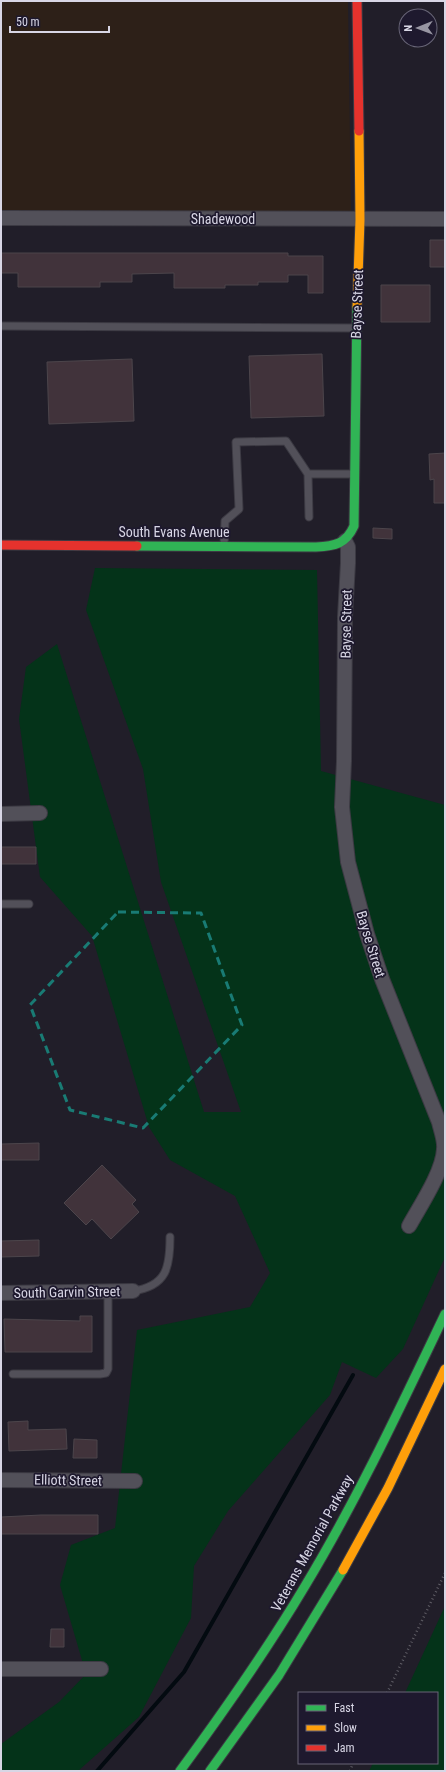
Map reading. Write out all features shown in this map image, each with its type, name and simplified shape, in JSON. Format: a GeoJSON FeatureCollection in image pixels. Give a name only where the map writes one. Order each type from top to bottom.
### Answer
{"type":"FeatureCollection","features":[{"type":"Feature","properties":{"kind":"main road","name":"Bayse Street"},"geometry":{"type":"LineString","coordinates":[[345,541],[353,532],[354,526],[356,474],[356,328],[360,220],[357,1]]}},
{"type":"Feature","properties":{"kind":"main road","name":"South Evans Avenue"},"geometry":{"type":"LineString","coordinates":[[1,545],[330,546],[345,541]]}},
{"type":"Feature","properties":{"kind":"main road","name":"Veterans Memorial Parkway"},"geometry":{"type":"LineString","coordinates":[[180,1771],[235,1696],[276,1636],[323,1557],[369,1470],[445,1314]]}},
{"type":"Feature","properties":{"kind":"main road"},"geometry":{"type":"LineString","coordinates":[[210,1771],[265,1696],[307,1632],[345,1568],[379,1504],[445,1369]]}},
{"type":"Feature","properties":{"kind":"street","name":"Shadewood"},"geometry":{"type":"LineString","coordinates":[[1,218],[445,219]]}},
{"type":"Feature","properties":{"kind":"street","name":"Bayse Street"},"geometry":{"type":"LineString","coordinates":[[345,541],[348,547],[348,563],[345,617],[344,761],[342,807],[348,862],[367,934],[382,979],[439,1122],[444,1139],[442,1160],[438,1171],[409,1226]]}},
{"type":"Feature","properties":{"kind":"street"},"geometry":{"type":"LineString","coordinates":[[1,814],[40,813]]}},
{"type":"Feature","properties":{"kind":"street","name":"South Garvin Street"},"geometry":{"type":"LineString","coordinates":[[1,1293],[133,1292]]}},
{"type":"Feature","properties":{"kind":"street","name":"Elliott Street"},"geometry":{"type":"LineString","coordinates":[[1,1480],[135,1482]]}},
{"type":"Feature","properties":{"kind":"street"},"geometry":{"type":"LineString","coordinates":[[1,1669],[101,1669]]}},
{"type":"Feature","properties":{"kind":"lane"},"geometry":{"type":"LineString","coordinates":[[1,326],[356,328]]}},
{"type":"Feature","properties":{"kind":"lane"},"geometry":{"type":"LineString","coordinates":[[224,546],[225,521],[238,509],[236,442],[286,441],[308,474],[309,517]]}},
{"type":"Feature","properties":{"kind":"lane"},"geometry":{"type":"LineString","coordinates":[[308,474],[356,474]]}},
{"type":"Feature","properties":{"kind":"lane"},"geometry":{"type":"LineString","coordinates":[[1,904],[29,904]]}},
{"type":"Feature","properties":{"kind":"lane"},"geometry":{"type":"LineString","coordinates":[[133,1292],[157,1284],[170,1260],[170,1237]]}},
{"type":"Feature","properties":{"kind":"lane"},"geometry":{"type":"LineString","coordinates":[[13,1374],[106,1373],[108,1368],[108,1292]]}},
{"type":"Feature","properties":{"kind":"path"},"geometry":{"type":"LineString","coordinates":[[387,1692],[445,1573]]}},
{"type":"Feature","properties":{"kind":"highlighted area"},"geometry":{"type":"Polygon","coordinates":[[[118,912],[201,913],[242,1025],[143,1128],[70,1110],[30,1005],[118,912]]]}},
{"type":"Feature","properties":{"kind":"shaded area"},"geometry":{"type":"Polygon","coordinates":[[[1,1],[348,1],[351,212],[1,211],[1,1]]]}},
{"type":"Feature","properties":{"kind":"green space"},"geometry":{"type":"Polygon","coordinates":[[[95,568],[317,570],[321,771],[445,805],[445,1257],[403,1349],[376,1378],[342,1362],[330,1395],[228,1511],[194,1566],[191,1618],[139,1717],[78,1771],[1,1771],[1,1744],[59,1702],[86,1674],[60,1585],[71,1545],[115,1528],[137,1330],[250,1307],[270,1273],[235,1196],[170,1160],[149,1127],[92,936],[40,877],[19,719],[26,667],[57,644],[204,1112],[241,1112],[161,882],[143,769],[86,610],[95,568]]]}},
{"type":"Feature","properties":{"kind":"green space"},"geometry":{"type":"Polygon","coordinates":[[[445,1606],[445,1771],[369,1771],[372,1764],[438,1764],[438,1692],[405,1692],[445,1606]]]}},
{"type":"Feature","properties":{"kind":"building"},"geometry":{"type":"Polygon","coordinates":[[[430,240],[445,240],[445,267],[430,267],[430,240]]]}},
{"type":"Feature","properties":{"kind":"building"},"geometry":{"type":"Polygon","coordinates":[[[1,253],[288,253],[288,256],[323,256],[323,293],[308,293],[308,275],[288,275],[288,282],[258,282],[258,285],[225,285],[225,288],[174,288],[174,273],[132,274],[132,282],[100,282],[100,287],[18,287],[18,273],[1,273],[1,253]]]}},
{"type":"Feature","properties":{"kind":"building"},"geometry":{"type":"Polygon","coordinates":[[[381,285],[430,285],[430,322],[381,322],[381,285]]]}},
{"type":"Feature","properties":{"kind":"building"},"geometry":{"type":"Polygon","coordinates":[[[322,354],[324,416],[251,418],[249,356],[322,354]]]}},
{"type":"Feature","properties":{"kind":"building"},"geometry":{"type":"Polygon","coordinates":[[[132,359],[134,421],[49,424],[47,362],[132,359]]]}},
{"type":"Feature","properties":{"kind":"building"},"geometry":{"type":"Polygon","coordinates":[[[445,453],[445,503],[434,503],[434,479],[430,480],[429,454],[445,453]]]}},
{"type":"Feature","properties":{"kind":"building"},"geometry":{"type":"Polygon","coordinates":[[[373,528],[392,529],[392,539],[373,538],[373,528]]]}},
{"type":"Feature","properties":{"kind":"building"},"geometry":{"type":"Polygon","coordinates":[[[1,847],[36,847],[36,864],[1,864],[1,847]]]}},
{"type":"Feature","properties":{"kind":"building"},"geometry":{"type":"Polygon","coordinates":[[[39,1143],[39,1160],[1,1160],[1,1144],[39,1143]]]}},
{"type":"Feature","properties":{"kind":"building"},"geometry":{"type":"Polygon","coordinates":[[[102,1165],[136,1200],[132,1204],[139,1212],[111,1239],[92,1219],[86,1225],[64,1203],[102,1165]]]}},
{"type":"Feature","properties":{"kind":"building"},"geometry":{"type":"Polygon","coordinates":[[[39,1240],[39,1256],[1,1257],[1,1241],[39,1240]]]}},
{"type":"Feature","properties":{"kind":"building"},"geometry":{"type":"Polygon","coordinates":[[[80,1316],[92,1316],[92,1352],[5,1352],[4,1319],[80,1321],[80,1316]]]}},
{"type":"Feature","properties":{"kind":"building"},"geometry":{"type":"Polygon","coordinates":[[[28,1421],[28,1430],[66,1429],[67,1449],[9,1451],[8,1422],[28,1421]]]}},
{"type":"Feature","properties":{"kind":"building"},"geometry":{"type":"Polygon","coordinates":[[[74,1439],[97,1440],[97,1458],[73,1458],[74,1439]]]}},
{"type":"Feature","properties":{"kind":"building"},"geometry":{"type":"Polygon","coordinates":[[[98,1515],[98,1534],[1,1534],[1,1517],[98,1515]]]}},
{"type":"Feature","properties":{"kind":"building"},"geometry":{"type":"Polygon","coordinates":[[[51,1629],[64,1629],[64,1647],[50,1647],[51,1629]]]}},
{"type":"Feature","properties":{"kind":"waterway"},"geometry":{"type":"LineString","coordinates":[[97,1771],[184,1672],[353,1375]]}},
{"type":"Feature","properties":{"kind":"traffic: fast"},"geometry":{"type":"LineString","coordinates":[[137,546],[316,547],[334,545],[347,537],[354,526],[357,307]]}},
{"type":"Feature","properties":{"kind":"traffic: fast"},"geometry":{"type":"LineString","coordinates":[[180,1771],[229,1703],[291,1610],[343,1519],[378,1452],[445,1314]]}},
{"type":"Feature","properties":{"kind":"traffic: fast"},"geometry":{"type":"LineString","coordinates":[[210,1771],[279,1675],[343,1570]]}},
{"type":"Feature","properties":{"kind":"traffic: slow"},"geometry":{"type":"LineString","coordinates":[[357,307],[360,220],[359,131]]}},
{"type":"Feature","properties":{"kind":"traffic: slow"},"geometry":{"type":"LineString","coordinates":[[343,1570],[388,1488],[445,1369]]}},
{"type":"Feature","properties":{"kind":"traffic: jam"},"geometry":{"type":"LineString","coordinates":[[357,1],[359,131]]}},
{"type":"Feature","properties":{"kind":"traffic: jam"},"geometry":{"type":"LineString","coordinates":[[1,545],[137,546]]}}]}
